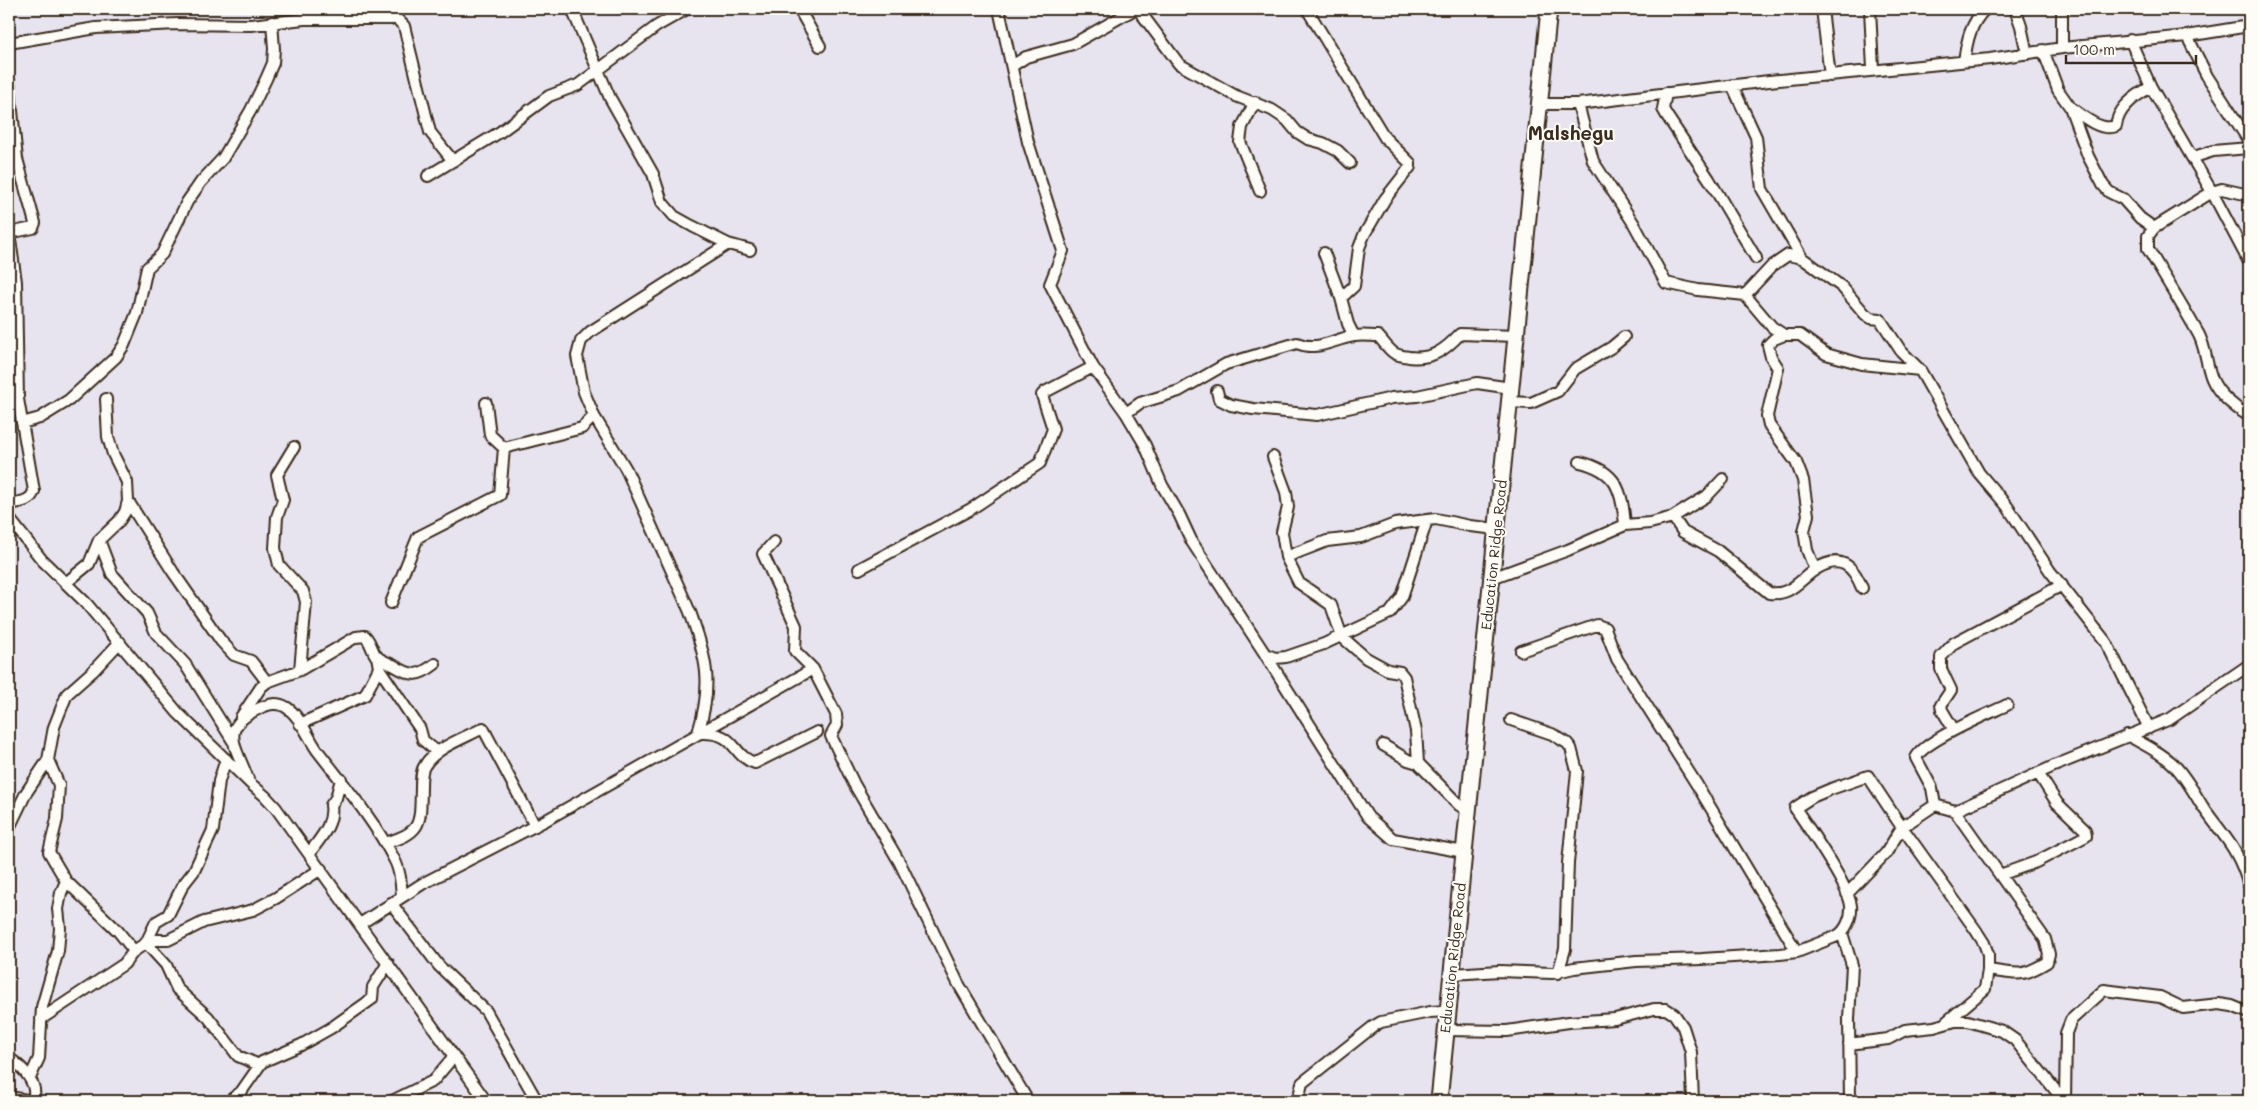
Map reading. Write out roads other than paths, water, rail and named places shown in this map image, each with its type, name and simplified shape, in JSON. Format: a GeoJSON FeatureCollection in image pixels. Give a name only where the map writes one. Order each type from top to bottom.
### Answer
{"type":"FeatureCollection","features":[{"type":"Feature","properties":{"kind":"main road","name":"Education Ridge Road"},"geometry":{"type":"LineString","coordinates":[[1439,1101],[1548,9]]}},
{"type":"Feature","properties":{"kind":"street"},"geometry":{"type":"LineString","coordinates":[[572,9],[610,98],[653,174],[662,202],[674,216],[728,244],[750,250]]}},
{"type":"Feature","properties":{"kind":"street"},"geometry":{"type":"LineString","coordinates":[[428,176],[500,132],[549,96],[578,85],[657,26],[687,9]]}},
{"type":"Feature","properties":{"kind":"street"},"geometry":{"type":"LineString","coordinates":[[799,9],[820,46]]}},
{"type":"Feature","properties":{"kind":"street"},"geometry":{"type":"LineString","coordinates":[[999,9],[1028,142],[1063,251],[1050,284],[1093,367],[1126,413],[1145,445],[1162,486],[1180,514],[1192,542],[1368,817],[1393,839],[1464,852]]}},
{"type":"Feature","properties":{"kind":"street"},"geometry":{"type":"LineString","coordinates":[[1012,66],[1026,57],[1073,44],[1137,9],[1179,64],[1236,96],[1272,110],[1308,139],[1330,147],[1350,163]]}},
{"type":"Feature","properties":{"kind":"street"},"geometry":{"type":"LineString","coordinates":[[1307,9],[1385,138],[1410,162],[1410,167],[1385,199],[1364,234],[1359,248],[1354,286],[1341,298]]}},
{"type":"Feature","properties":{"kind":"street"},"geometry":{"type":"LineString","coordinates":[[1822,9],[1830,76]]}},
{"type":"Feature","properties":{"kind":"street"},"geometry":{"type":"LineString","coordinates":[[1870,9],[1873,69]]}},
{"type":"Feature","properties":{"kind":"street"},"geometry":{"type":"LineString","coordinates":[[1964,61],[1970,31],[1976,18],[1985,9]]}},
{"type":"Feature","properties":{"kind":"street"},"geometry":{"type":"LineString","coordinates":[[2015,9],[2027,54]]}},
{"type":"Feature","properties":{"kind":"street"},"geometry":{"type":"LineString","coordinates":[[2062,9],[2062,48]]}},
{"type":"Feature","properties":{"kind":"street"},"geometry":{"type":"LineString","coordinates":[[9,43],[96,28],[177,24],[251,25],[304,14],[397,19],[404,26],[430,132],[453,161]]}},
{"type":"Feature","properties":{"kind":"street"},"geometry":{"type":"LineString","coordinates":[[22,423],[40,418],[68,400],[116,357],[124,345],[137,313],[147,268],[162,254],[187,202],[200,182],[223,158],[251,110],[266,79],[273,63],[272,22]]}},
{"type":"Feature","properties":{"kind":"street"},"geometry":{"type":"LineString","coordinates":[[1539,104],[1578,104],[1732,85],[1830,76],[1873,69],[2027,54],[2043,50],[2130,40],[2187,36],[2249,26]]}},
{"type":"Feature","properties":{"kind":"street"},"geometry":{"type":"LineString","coordinates":[[2187,36],[2207,76],[2249,141]]}},
{"type":"Feature","properties":{"kind":"street"},"geometry":{"type":"LineString","coordinates":[[2130,40],[2151,86],[2194,158],[2249,262]]}},
{"type":"Feature","properties":{"kind":"street"},"geometry":{"type":"LineString","coordinates":[[2043,50],[2058,90],[2070,107],[2088,156],[2103,185],[2109,192],[2123,199],[2140,218],[2154,228]]}},
{"type":"Feature","properties":{"kind":"street"},"geometry":{"type":"LineString","coordinates":[[9,82],[17,159],[35,223],[33,228],[9,232],[16,282],[18,399],[34,491],[33,495],[26,500],[9,504]]}},
{"type":"Feature","properties":{"kind":"street"},"geometry":{"type":"LineString","coordinates":[[1732,85],[1756,137],[1762,188],[1802,258],[1842,287],[1865,314],[1871,318],[1880,319],[1901,351],[1920,370],[1979,473],[2007,506],[2062,585],[2106,642],[2148,728]]}},
{"type":"Feature","properties":{"kind":"street"},"geometry":{"type":"LineString","coordinates":[[2070,107],[2088,120],[2111,128],[2116,126],[2118,116],[2133,97],[2151,86]]}},
{"type":"Feature","properties":{"kind":"street"},"geometry":{"type":"LineString","coordinates":[[1666,94],[1663,109],[1666,116],[1709,179],[1756,258]]}},
{"type":"Feature","properties":{"kind":"street"},"geometry":{"type":"LineString","coordinates":[[1255,102],[1242,128],[1240,142],[1260,191]]}},
{"type":"Feature","properties":{"kind":"street"},"geometry":{"type":"LineString","coordinates":[[1578,104],[1593,162],[1634,224],[1666,283],[1698,290],[1745,295],[1772,327],[1784,335]]}},
{"type":"Feature","properties":{"kind":"street"},"geometry":{"type":"LineString","coordinates":[[2194,158],[2213,151],[2249,148]]}},
{"type":"Feature","properties":{"kind":"street"},"geometry":{"type":"LineString","coordinates":[[2249,195],[2222,189],[2212,192],[2154,228],[2148,236],[2148,249],[2199,336],[2206,353],[2211,378],[2216,387],[2238,410],[2249,416]]}},
{"type":"Feature","properties":{"kind":"street"},"geometry":{"type":"LineString","coordinates":[[2239,243],[2249,237]]}},
{"type":"Feature","properties":{"kind":"street"},"geometry":{"type":"LineString","coordinates":[[698,733],[705,710],[707,688],[707,663],[699,636],[626,469],[594,416],[584,392],[576,356],[581,341],[590,332],[728,244]]}},
{"type":"Feature","properties":{"kind":"street"},"geometry":{"type":"LineString","coordinates":[[1324,253],[1341,298],[1348,324],[1354,336]]}},
{"type":"Feature","properties":{"kind":"street"},"geometry":{"type":"LineString","coordinates":[[1745,295],[1772,266],[1788,256],[1802,258]]}},
{"type":"Feature","properties":{"kind":"street"},"geometry":{"type":"LineString","coordinates":[[1126,413],[1140,403],[1179,391],[1226,364],[1297,343],[1307,347],[1316,347],[1354,336],[1378,336],[1392,352],[1399,356],[1417,358],[1435,355],[1448,347],[1460,334],[1516,336]]}},
{"type":"Feature","properties":{"kind":"street"},"geometry":{"type":"LineString","coordinates":[[1815,570],[1807,550],[1804,532],[1808,515],[1803,480],[1796,462],[1770,425],[1767,416],[1778,368],[1771,357],[1768,345],[1774,339],[1784,335],[1800,335],[1826,354],[1840,359],[1862,364],[1920,370]]}},
{"type":"Feature","properties":{"kind":"street"},"geometry":{"type":"LineString","coordinates":[[1217,391],[1219,399],[1231,405],[1253,410],[1317,415],[1392,398],[1418,396],[1477,383],[1531,403],[1558,391],[1574,369],[1612,347],[1624,337]]}},
{"type":"Feature","properties":{"kind":"street"},"geometry":{"type":"LineString","coordinates":[[859,570],[971,509],[1040,463],[1053,429],[1042,396],[1045,392],[1093,367]]}},
{"type":"Feature","properties":{"kind":"street"},"geometry":{"type":"LineString","coordinates":[[67,582],[89,564],[99,540],[118,521],[128,501],[126,482],[113,454],[108,437],[106,399]]}},
{"type":"Feature","properties":{"kind":"street"},"geometry":{"type":"LineString","coordinates":[[391,603],[418,537],[500,495],[504,448],[490,434],[486,403]]}},
{"type":"Feature","properties":{"kind":"street"},"geometry":{"type":"LineString","coordinates":[[582,428],[594,416]]}},
{"type":"Feature","properties":{"kind":"street"},"geometry":{"type":"LineString","coordinates":[[504,448],[582,428],[605,434]]}},
{"type":"Feature","properties":{"kind":"street"},"geometry":{"type":"LineString","coordinates":[[294,447],[277,475],[283,500],[277,517],[276,548],[279,565],[303,591],[306,602],[300,670]]}},
{"type":"Feature","properties":{"kind":"street"},"geometry":{"type":"LineString","coordinates":[[1273,457],[1286,492],[1288,507],[1282,532],[1286,557],[1299,583],[1331,605],[1342,637],[1366,658],[1388,670],[1400,672],[1404,677],[1416,731],[1418,763]]}},
{"type":"Feature","properties":{"kind":"street"},"geometry":{"type":"LineString","coordinates":[[1580,462],[1605,470],[1617,486],[1623,504],[1625,525]]}},
{"type":"Feature","properties":{"kind":"street"},"geometry":{"type":"LineString","coordinates":[[1492,578],[1568,550],[1625,525],[1650,523],[1673,517],[1707,496],[1723,479]]}},
{"type":"Feature","properties":{"kind":"street"},"geometry":{"type":"LineString","coordinates":[[128,501],[184,589],[222,641],[234,655],[252,662],[267,682]]}},
{"type":"Feature","properties":{"kind":"street"},"geometry":{"type":"LineString","coordinates":[[1673,517],[1684,532],[1718,551],[1769,593],[1787,591],[1804,581],[1815,570],[1828,564],[1846,563],[1858,576],[1862,588]]}},
{"type":"Feature","properties":{"kind":"street"},"geometry":{"type":"LineString","coordinates":[[9,518],[42,560],[67,582],[120,642],[178,713],[265,796],[321,869],[486,1101]]}},
{"type":"Feature","properties":{"kind":"street"},"geometry":{"type":"LineString","coordinates":[[1286,557],[1327,541],[1361,537],[1395,524],[1436,519],[1497,529]]}},
{"type":"Feature","properties":{"kind":"street"},"geometry":{"type":"LineString","coordinates":[[1265,654],[1275,658],[1286,657],[1342,637],[1390,613],[1400,602],[1427,520]]}},
{"type":"Feature","properties":{"kind":"street"},"geometry":{"type":"LineString","coordinates":[[99,540],[112,574],[147,613],[156,634],[185,664],[234,741],[251,784]]}},
{"type":"Feature","properties":{"kind":"street"},"geometry":{"type":"LineString","coordinates":[[774,542],[763,554],[796,626],[795,651],[813,668],[836,714],[837,725],[831,736],[854,784],[900,863],[958,983],[1028,1101]]}},
{"type":"Feature","properties":{"kind":"street"},"geometry":{"type":"LineString","coordinates":[[1954,730],[1941,705],[1951,690],[1941,670],[1941,657],[1954,643],[2062,585]]}},
{"type":"Feature","properties":{"kind":"street"},"geometry":{"type":"LineString","coordinates":[[1521,651],[1597,625],[1604,628],[1617,659],[1697,785],[1797,952]]}},
{"type":"Feature","properties":{"kind":"street"},"geometry":{"type":"LineString","coordinates":[[234,741],[233,730],[237,722],[267,682],[300,670],[345,643],[365,636],[371,642],[377,656],[379,668],[420,729],[423,740],[437,752]]}},
{"type":"Feature","properties":{"kind":"street"},"geometry":{"type":"LineString","coordinates":[[9,828],[26,793],[48,760],[54,727],[67,694],[93,671],[120,642]]}},
{"type":"Feature","properties":{"kind":"street"},"geometry":{"type":"LineString","coordinates":[[377,656],[402,672],[413,675],[425,672],[435,664]]}},
{"type":"Feature","properties":{"kind":"street"},"geometry":{"type":"LineString","coordinates":[[1955,811],[2127,735],[2170,719],[2249,665]]}},
{"type":"Feature","properties":{"kind":"street"},"geometry":{"type":"LineString","coordinates":[[300,724],[365,694],[379,668]]}},
{"type":"Feature","properties":{"kind":"street"},"geometry":{"type":"LineString","coordinates":[[360,924],[402,896],[535,826],[813,668]]}},
{"type":"Feature","properties":{"kind":"street"},"geometry":{"type":"LineString","coordinates":[[237,722],[262,707],[274,704],[286,707],[342,780],[385,843],[395,861],[401,882],[402,896]]}},
{"type":"Feature","properties":{"kind":"street"},"geometry":{"type":"LineString","coordinates":[[1935,805],[1932,788],[1916,758],[1919,751],[1954,730],[2007,705]]}},
{"type":"Feature","properties":{"kind":"street"},"geometry":{"type":"LineString","coordinates":[[1511,720],[1552,734],[1567,742],[1571,748],[1577,771],[1568,863],[1565,949],[1558,973]]}},
{"type":"Feature","properties":{"kind":"street"},"geometry":{"type":"LineString","coordinates":[[385,843],[402,838],[417,828],[420,820],[421,780],[424,765],[437,752],[483,728],[535,826]]}},
{"type":"Feature","properties":{"kind":"street"},"geometry":{"type":"LineString","coordinates":[[698,733],[720,734],[731,742],[748,760],[755,763],[817,732]]}},
{"type":"Feature","properties":{"kind":"street"},"geometry":{"type":"LineString","coordinates":[[2127,735],[2158,752],[2179,770],[2209,816],[2233,847],[2244,866],[2249,886]]}},
{"type":"Feature","properties":{"kind":"street"},"geometry":{"type":"LineString","coordinates":[[1383,745],[1408,760],[1418,763],[1459,805],[1468,811]]}},
{"type":"Feature","properties":{"kind":"street"},"geometry":{"type":"LineString","coordinates":[[146,943],[156,922],[168,915],[183,884],[194,871],[213,830],[219,781],[226,759]]}},
{"type":"Feature","properties":{"kind":"street"},"geometry":{"type":"LineString","coordinates":[[48,760],[59,785],[57,819],[49,852],[66,881],[118,931],[134,951]]}},
{"type":"Feature","properties":{"kind":"street"},"geometry":{"type":"LineString","coordinates":[[2000,875],[2036,862],[2086,836],[2084,830],[2050,795],[2038,774]]}},
{"type":"Feature","properties":{"kind":"street"},"geometry":{"type":"LineString","coordinates":[[1452,974],[1500,971],[1558,973],[1574,968],[1636,961],[1702,959],[1797,952],[1842,933],[1847,925],[1850,911],[1847,894],[1826,856],[1795,808],[1831,788],[1868,776],[1984,943],[1988,954],[1985,989],[1945,1023]]}},
{"type":"Feature","properties":{"kind":"street"},"geometry":{"type":"LineString","coordinates":[[309,854],[325,832],[332,816],[331,805],[336,798],[342,780]]}},
{"type":"Feature","properties":{"kind":"street"},"geometry":{"type":"LineString","coordinates":[[1935,805],[1955,811],[2045,939],[2049,954],[2047,962],[2029,973],[2018,974],[1988,970]]}},
{"type":"Feature","properties":{"kind":"street"},"geometry":{"type":"LineString","coordinates":[[1847,894],[1886,853],[1902,827],[1935,805]]}},
{"type":"Feature","properties":{"kind":"street"},"geometry":{"type":"LineString","coordinates":[[41,1019],[124,964],[134,951],[146,943],[152,940],[168,940],[204,922],[253,910],[276,898],[321,869]]}},
{"type":"Feature","properties":{"kind":"street"},"geometry":{"type":"LineString","coordinates":[[30,1078],[39,1058],[42,1007],[58,950],[60,928],[58,909],[60,893],[66,881]]}},
{"type":"Feature","properties":{"kind":"street"},"geometry":{"type":"LineString","coordinates":[[391,903],[439,966],[486,1012],[537,1101]]}},
{"type":"Feature","properties":{"kind":"street"},"geometry":{"type":"LineString","coordinates":[[1842,933],[1852,965],[1849,1044],[1850,1101]]}},
{"type":"Feature","properties":{"kind":"street"},"geometry":{"type":"LineString","coordinates":[[146,943],[166,965],[177,989],[208,1017],[238,1056],[260,1065]]}},
{"type":"Feature","properties":{"kind":"street"},"geometry":{"type":"LineString","coordinates":[[228,1101],[241,1092],[262,1062],[302,1045],[331,1028],[372,999],[373,987],[388,963]]}},
{"type":"Feature","properties":{"kind":"street"},"geometry":{"type":"LineString","coordinates":[[2064,1101],[2066,1033],[2071,1020],[2079,1010],[2104,990],[2160,997],[2183,1008],[2219,1004],[2232,1006],[2249,1013]]}},
{"type":"Feature","properties":{"kind":"street"},"geometry":{"type":"LineString","coordinates":[[1446,1030],[1507,1031],[1569,1022],[1615,1019],[1654,1008],[1666,1009],[1674,1014],[1683,1027],[1691,1052],[1693,1101]]}},
{"type":"Feature","properties":{"kind":"street"},"geometry":{"type":"LineString","coordinates":[[1298,1101],[1302,1083],[1374,1026],[1381,1022],[1448,1010]]}},
{"type":"Feature","properties":{"kind":"street"},"geometry":{"type":"LineString","coordinates":[[1849,1044],[1888,1039],[1905,1030],[1968,1021],[2002,1031],[2015,1040],[2064,1101]]}},
{"type":"Feature","properties":{"kind":"street"},"geometry":{"type":"LineString","coordinates":[[392,1101],[433,1081],[454,1056]]}},
{"type":"Feature","properties":{"kind":"street"},"geometry":{"type":"LineString","coordinates":[[9,1058],[30,1078],[35,1095],[33,1101],[9,1097]]}},
{"type":"Feature","properties":{"kind":"district","name":"Malshegu"},"geometry":{"type":"Point","coordinates":[1571,133]}}]}
